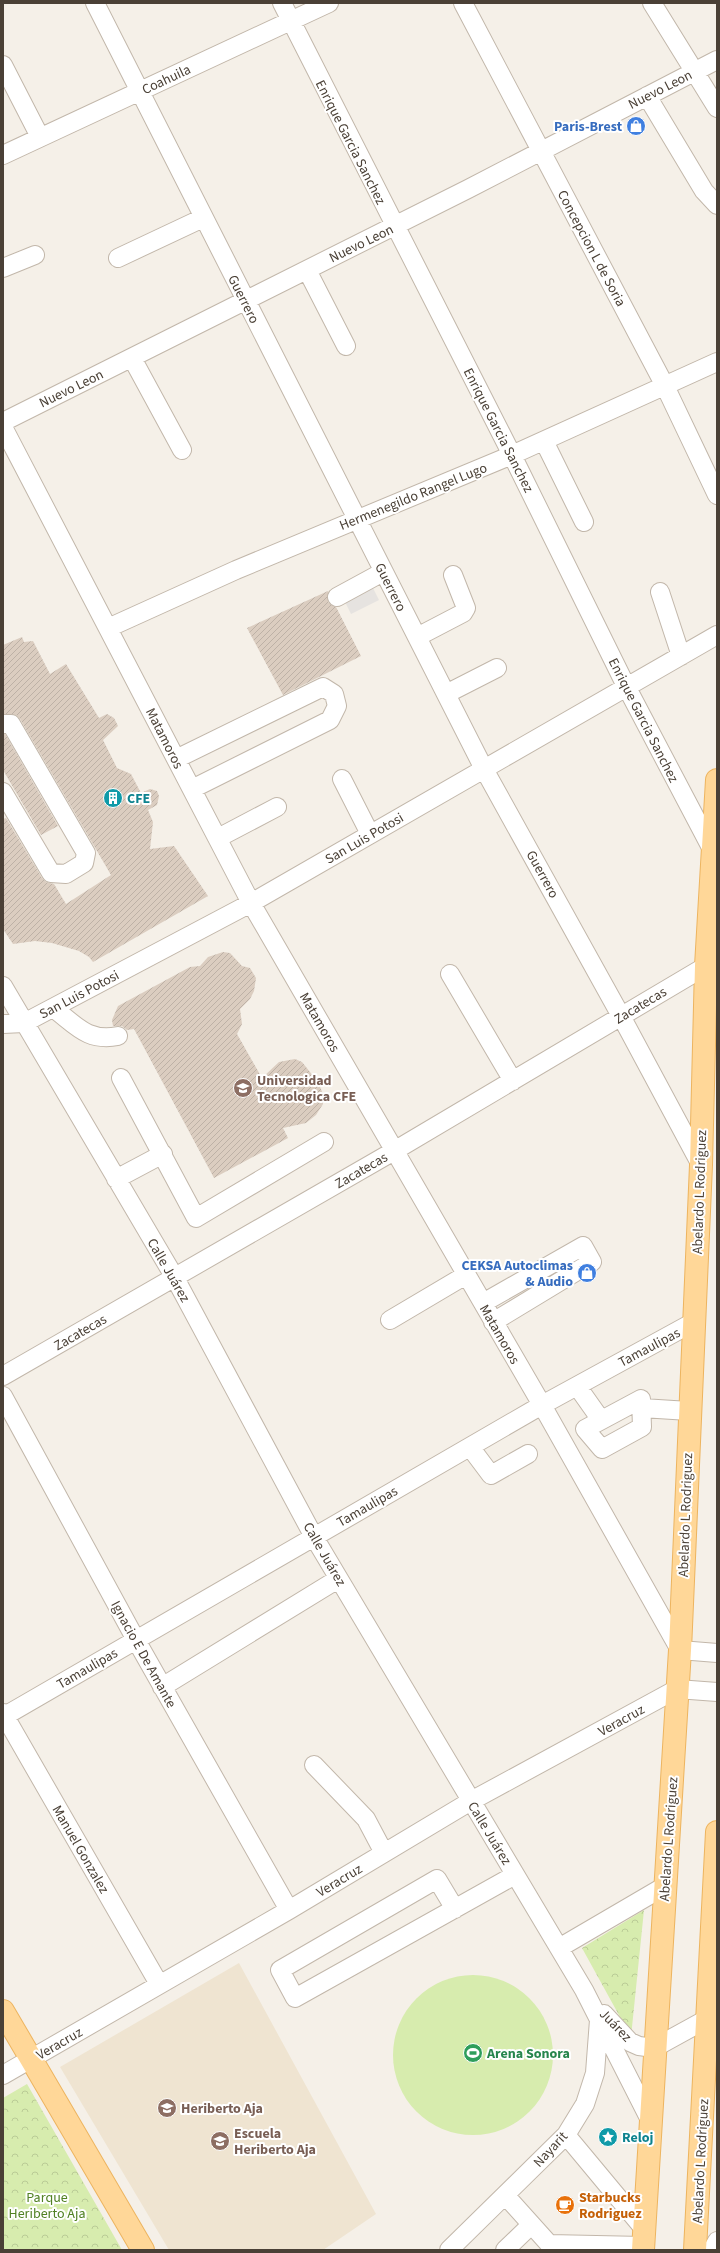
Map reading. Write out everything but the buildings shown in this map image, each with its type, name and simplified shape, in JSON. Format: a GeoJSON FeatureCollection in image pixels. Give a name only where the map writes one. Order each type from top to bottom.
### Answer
{"type":"FeatureCollection","features":[{"type":"Feature","properties":{"kind":"main road","name":"Abelardo L Rodriguez"},"geometry":{"type":"LineString","coordinates":[[644,2242],[654,2048],[680,1650],[692,1323],[716,855],[717,780]]}},
{"type":"Feature","properties":{"kind":"main road","name":"Abelardo L Rodriguez"},"geometry":{"type":"LineString","coordinates":[[695,2250],[712,2016],[717,1832]]}},
{"type":"Feature","properties":{"kind":"main road"},"geometry":{"type":"LineString","coordinates":[[3,2011],[143,2250]]}},
{"type":"Feature","properties":{"kind":"street","name":"Guerrero"},"geometry":{"type":"LineString","coordinates":[[95,3],[484,769],[621,1016],[700,1165]]}},
{"type":"Feature","properties":{"kind":"street","name":"Enrique Garcia Sanchez"},"geometry":{"type":"LineString","coordinates":[[282,3],[394,226],[512,455],[626,686],[716,855]]}},
{"type":"Feature","properties":{"kind":"street","name":"Coahuila"},"geometry":{"type":"LineString","coordinates":[[3,155],[329,3]]}},
{"type":"Feature","properties":{"kind":"street","name":"Concepcion L de Soria"},"geometry":{"type":"LineString","coordinates":[[463,3],[665,386],[717,494]]}},
{"type":"Feature","properties":{"kind":"street"},"geometry":{"type":"LineString","coordinates":[[652,3],[717,108]]}},
{"type":"Feature","properties":{"kind":"street","name":"Nuevo Leon"},"geometry":{"type":"LineString","coordinates":[[3,422],[394,226],[717,60]]}},
{"type":"Feature","properties":{"kind":"street"},"geometry":{"type":"LineString","coordinates":[[3,66],[40,137]]}},
{"type":"Feature","properties":{"kind":"street"},"geometry":{"type":"LineString","coordinates":[[647,96],[704,191],[717,205]]}},
{"type":"Feature","properties":{"kind":"street"},"geometry":{"type":"LineString","coordinates":[[118,258],[203,218]]}},
{"type":"Feature","properties":{"kind":"street"},"geometry":{"type":"LineString","coordinates":[[3,268],[35,255]]}},
{"type":"Feature","properties":{"kind":"street"},"geometry":{"type":"LineString","coordinates":[[307,270],[346,346]]}},
{"type":"Feature","properties":{"kind":"street"},"geometry":{"type":"LineString","coordinates":[[132,358],[182,450]]}},
{"type":"Feature","properties":{"kind":"street","name":"Hermenegildo Rangel Lugo"},"geometry":{"type":"LineString","coordinates":[[108,628],[356,519],[512,455],[717,362]]}},
{"type":"Feature","properties":{"kind":"street","name":"Matamoros"},"geometry":{"type":"LineString","coordinates":[[3,427],[251,903],[542,1405],[680,1650]]}},
{"type":"Feature","properties":{"kind":"street"},"geometry":{"type":"LineString","coordinates":[[544,441],[584,522]]}},
{"type":"Feature","properties":{"kind":"street"},"geometry":{"type":"LineString","coordinates":[[337,597],[383,572]]}},
{"type":"Feature","properties":{"kind":"street"},"geometry":{"type":"LineString","coordinates":[[417,638],[463,613],[466,608],[453,575]]}},
{"type":"Feature","properties":{"kind":"street"},"geometry":{"type":"LineString","coordinates":[[660,592],[681,656]]}},
{"type":"Feature","properties":{"kind":"street","name":"San Luis Potosi"},"geometry":{"type":"LineString","coordinates":[[3,1024],[24,1023],[251,903],[717,635]]}},
{"type":"Feature","properties":{"kind":"street"},"geometry":{"type":"LineString","coordinates":[[446,694],[497,668]]}},
{"type":"Feature","properties":{"kind":"street"},"geometry":{"type":"LineString","coordinates":[[176,759],[323,687],[334,694],[337,706],[330,720],[192,789]]}},
{"type":"Feature","properties":{"kind":"street"},"geometry":{"type":"LineString","coordinates":[[3,724],[11,724],[86,853],[84,863],[66,874],[51,873],[4,796]]}},
{"type":"Feature","properties":{"kind":"street"},"geometry":{"type":"LineString","coordinates":[[342,779],[370,834]]}},
{"type":"Feature","properties":{"kind":"street"},"geometry":{"type":"LineString","coordinates":[[218,838],[277,808]]}},
{"type":"Feature","properties":{"kind":"street","name":"Zacatecas"},"geometry":{"type":"LineString","coordinates":[[3,1376],[513,1081],[711,964]]}},
{"type":"Feature","properties":{"kind":"street"},"geometry":{"type":"LineString","coordinates":[[450,974],[513,1081]]}},
{"type":"Feature","properties":{"kind":"street","name":"Calle Juárez"},"geometry":{"type":"LineString","coordinates":[[3,986],[174,1278],[314,1537],[584,1990],[650,2120]]}},
{"type":"Feature","properties":{"kind":"street"},"geometry":{"type":"LineString","coordinates":[[53,1008],[90,1036],[107,1038],[118,1036]]}},
{"type":"Feature","properties":{"kind":"street"},"geometry":{"type":"LineString","coordinates":[[121,1078],[196,1218],[324,1142]]}},
{"type":"Feature","properties":{"kind":"street"},"geometry":{"type":"LineString","coordinates":[[116,1179],[163,1154]]}},
{"type":"Feature","properties":{"kind":"street"},"geometry":{"type":"LineString","coordinates":[[483,1303],[583,1246],[592,1262],[493,1322]]}},
{"type":"Feature","properties":{"kind":"street"},"geometry":{"type":"LineString","coordinates":[[390,1320],[466,1276]]}},
{"type":"Feature","properties":{"kind":"street","name":"Tamaulipas"},"geometry":{"type":"LineString","coordinates":[[4,1715],[542,1405],[692,1323]]}},
{"type":"Feature","properties":{"kind":"street"},"geometry":{"type":"LineString","coordinates":[[577,1386],[600,1420]]}},
{"type":"Feature","properties":{"kind":"street","name":"Ignacio E De Amante"},"geometry":{"type":"LineString","coordinates":[[3,1396],[162,1687],[289,1910]]}},
{"type":"Feature","properties":{"kind":"street"},"geometry":{"type":"LineString","coordinates":[[642,1399],[642,1427],[602,1449],[585,1429],[600,1420],[642,1399]]}},
{"type":"Feature","properties":{"kind":"street"},"geometry":{"type":"LineString","coordinates":[[642,1408],[689,1411]]}},
{"type":"Feature","properties":{"kind":"street"},"geometry":{"type":"LineString","coordinates":[[470,1447],[491,1475],[528,1454]]}},
{"type":"Feature","properties":{"kind":"street"},"geometry":{"type":"LineString","coordinates":[[162,1687],[338,1578]]}},
{"type":"Feature","properties":{"kind":"street"},"geometry":{"type":"LineString","coordinates":[[680,1650],[717,1653]]}},
{"type":"Feature","properties":{"kind":"street"},"geometry":{"type":"LineString","coordinates":[[677,1689],[717,1692]]}},
{"type":"Feature","properties":{"kind":"street","name":"Veracruz"},"geometry":{"type":"LineString","coordinates":[[3,2075],[289,1910],[471,1801],[677,1689]]}},
{"type":"Feature","properties":{"kind":"street","name":"Manuel Gonzalez"},"geometry":{"type":"LineString","coordinates":[[4,1715],[159,1984]]}},
{"type":"Feature","properties":{"kind":"street"},"geometry":{"type":"LineString","coordinates":[[314,1766],[366,1819],[384,1854]]}},
{"type":"Feature","properties":{"kind":"street"},"geometry":{"type":"LineString","coordinates":[[455,1909],[437,1879],[280,1970],[295,1998],[455,1909],[515,1875]]}},
{"type":"Feature","properties":{"kind":"street"},"geometry":{"type":"LineString","coordinates":[[558,1948],[665,1886]]}},
{"type":"Feature","properties":{"kind":"street","name":"Juárez"},"geometry":{"type":"LineString","coordinates":[[584,1990],[618,2031],[630,2042],[639,2046],[654,2048]]}},
{"type":"Feature","properties":{"kind":"street"},"geometry":{"type":"LineString","coordinates":[[654,2048],[712,2016]]}},
{"type":"Feature","properties":{"kind":"street","name":"Nayarit"},"geometry":{"type":"LineString","coordinates":[[449,2250],[566,2135],[585,2104],[594,2073],[599,2020]]}},
{"type":"Feature","properties":{"kind":"street"},"geometry":{"type":"LineString","coordinates":[[566,2135],[644,2242]]}},
{"type":"Feature","properties":{"kind":"street"},"geometry":{"type":"LineString","coordinates":[[505,2195],[549,2244],[644,2242]]}},
{"type":"Feature","properties":{"kind":"street"},"geometry":{"type":"LineString","coordinates":[[505,2250],[532,2225]]}},
{"type":"Feature","properties":{"kind":"street"},"geometry":{"type":"LineString","coordinates":[[712,2250],[717,2241]]}},
{"type":"Feature","properties":{"kind":"shaded area"},"geometry":{"type":"Polygon","coordinates":[[[373,588],[379,600],[351,614],[345,602],[373,588]]]}},
{"type":"Feature","properties":{"kind":"shaded area","name":"Escuela Heriberto Aja"},"geometry":{"type":"Polygon","coordinates":[[[239,1963],[376,2214],[323,2250],[169,2250],[60,2067],[239,1963]]]}},
{"type":"Feature","properties":{"kind":"green space"},"geometry":{"type":"Polygon","coordinates":[[[644,1910],[631,2037],[582,1948],[644,1910]]]}},
{"type":"Feature","properties":{"kind":"green space","name":"Arena Sonora"},"geometry":{"type":"Polygon","coordinates":[[[473,1975],[504,1981],[524,1993],[535,2004],[547,2024],[553,2055],[547,2086],[535,2106],[524,2117],[504,2129],[473,2135],[442,2129],[422,2117],[411,2106],[399,2086],[393,2055],[399,2024],[411,2004],[422,1993],[442,1981],[473,1975]]]}},
{"type":"Feature","properties":{"kind":"green space","name":"Parque Heriberto Aja"},"geometry":{"type":"Polygon","coordinates":[[[27,2084],[122,2250],[3,2250],[3,2098],[27,2084]]]}},
{"type":"Feature","properties":{"kind":"place","name":"Paris-Brest"},"geometry":{"type":"Point","coordinates":[636,126]}},
{"type":"Feature","properties":{"kind":"place","name":"CFE"},"geometry":{"type":"Point","coordinates":[113,798]}},
{"type":"Feature","properties":{"kind":"place","name":"Universidad Tecnologica CFE"},"geometry":{"type":"Point","coordinates":[243,1088]}},
{"type":"Feature","properties":{"kind":"place","name":"CEKSA Autoclimas & Audio"},"geometry":{"type":"Point","coordinates":[587,1273]}},
{"type":"Feature","properties":{"kind":"place","name":"Arena Sonora"},"geometry":{"type":"Point","coordinates":[473,2053]}},
{"type":"Feature","properties":{"kind":"place","name":"Heriberto Aja"},"geometry":{"type":"Point","coordinates":[167,2108]}},
{"type":"Feature","properties":{"kind":"place","name":"Reloj"},"geometry":{"type":"Point","coordinates":[608,2137]}},
{"type":"Feature","properties":{"kind":"place","name":"Escuela Heriberto Aja"},"geometry":{"type":"Point","coordinates":[220,2141]}},
{"type":"Feature","properties":{"kind":"place","name":"Starbucks Rodriguez"},"geometry":{"type":"Point","coordinates":[565,2205]}}]}
